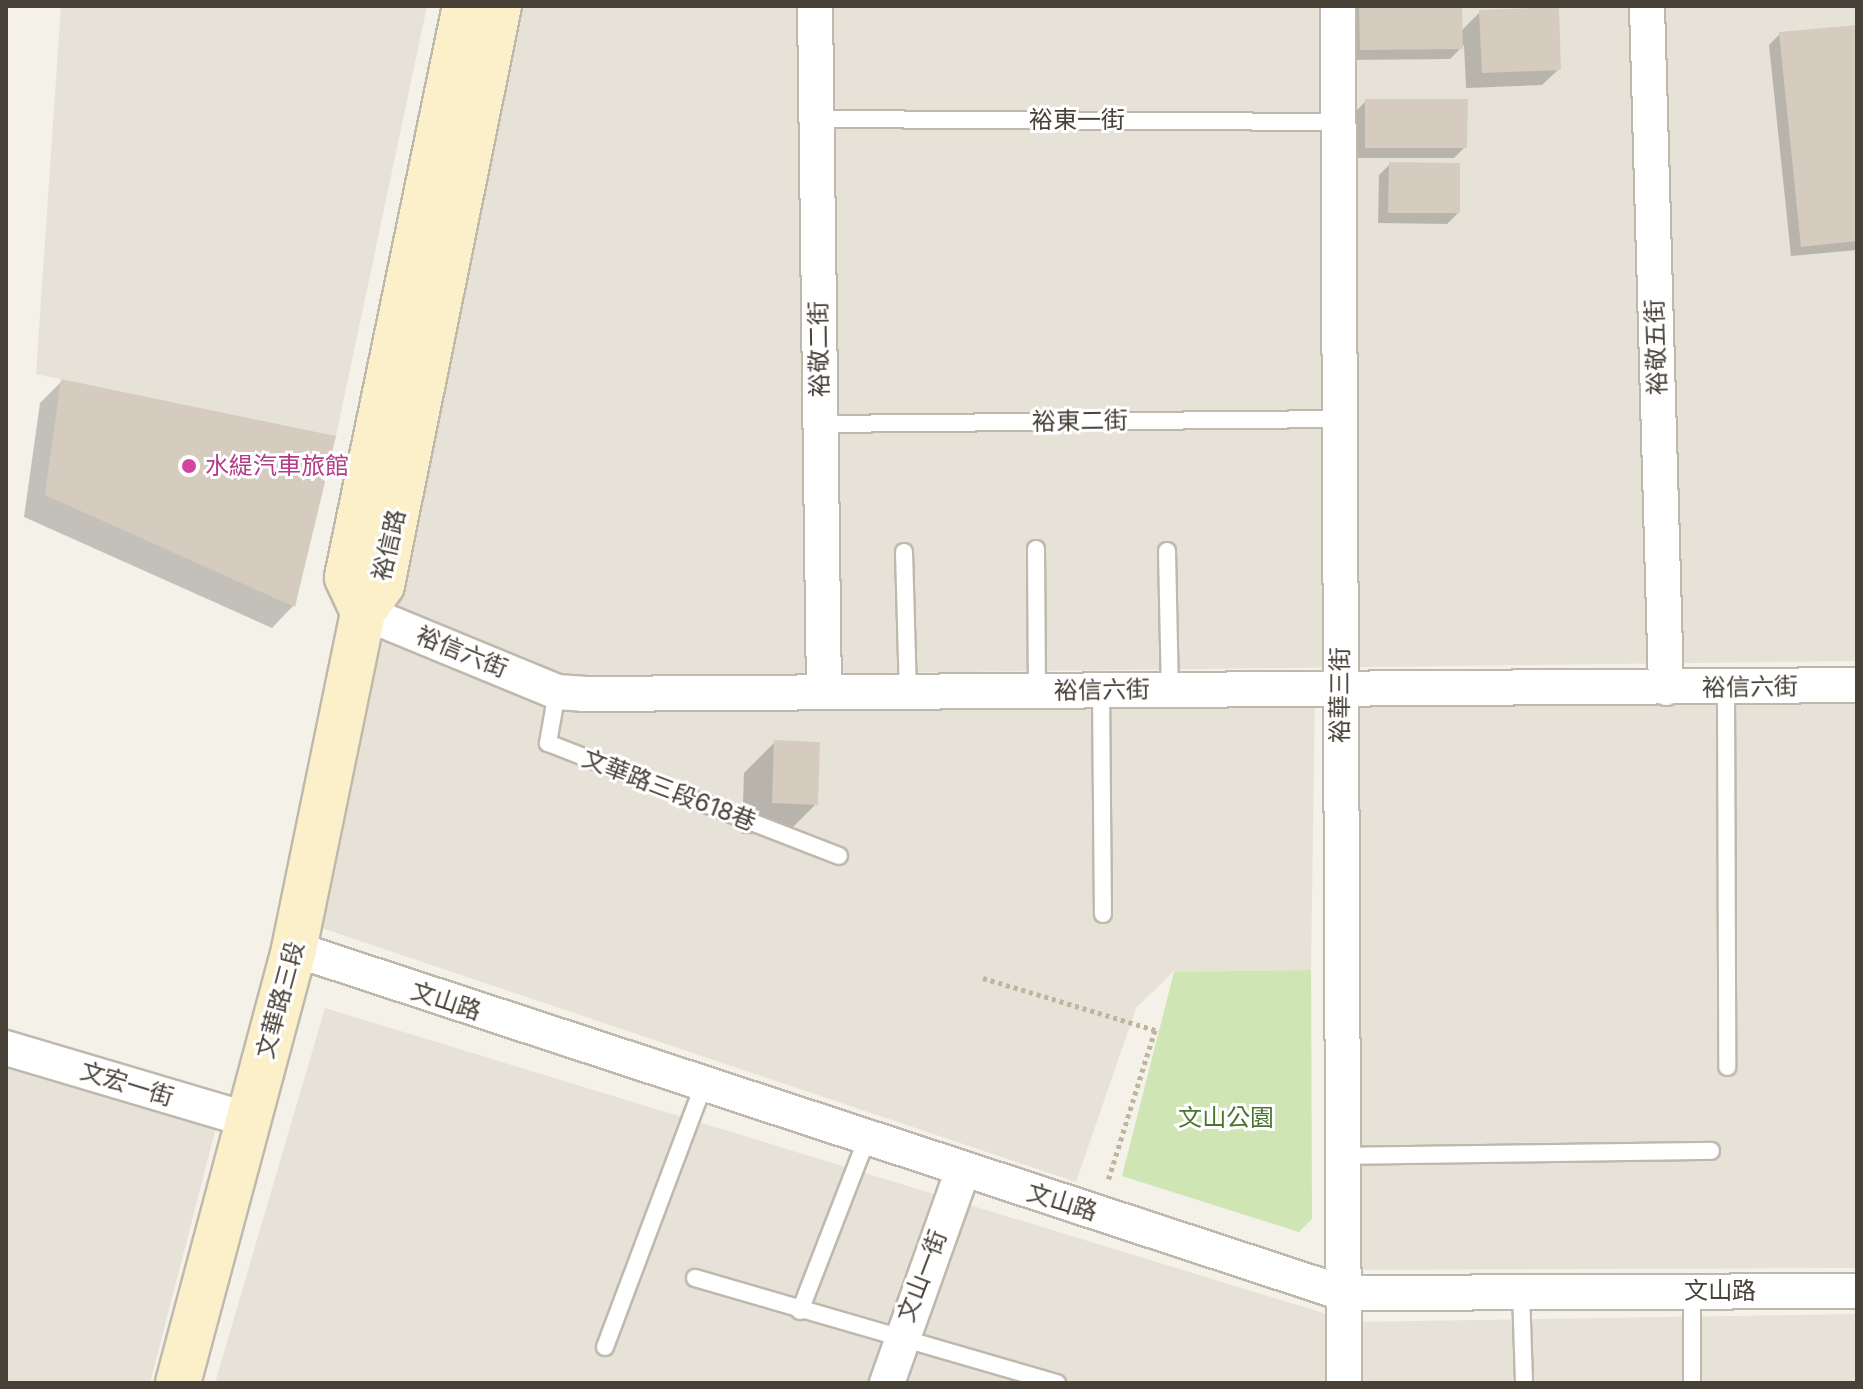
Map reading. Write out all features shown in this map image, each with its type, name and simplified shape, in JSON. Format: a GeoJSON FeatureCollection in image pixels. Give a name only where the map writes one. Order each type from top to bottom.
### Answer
{"type":"FeatureCollection","features":[{"type":"Feature","properties":{"kind":"street","name":"裕信路"},"geometry":{"type":"LineString","coordinates":[[465,6],[355,594],[382,585],[499,6]]}},
{"type":"Feature","properties":{"kind":"street","name":"裕敬二街"},"geometry":{"type":"LineString","coordinates":[[815,6],[824,692]]}},
{"type":"Feature","properties":{"kind":"street","name":"裕華三街"},"geometry":{"type":"LineString","coordinates":[[1338,6],[1344,1383]]}},
{"type":"Feature","properties":{"kind":"street","name":"裕敬五街"},"geometry":{"type":"LineString","coordinates":[[1647,6],[1666,688]]}},
{"type":"Feature","properties":{"kind":"street","name":"裕信六街"},"geometry":{"type":"LineString","coordinates":[[355,594],[557,692],[908,693],[1857,685]]}},
{"type":"Feature","properties":{"kind":"street","name":"文華路三段"},"geometry":{"type":"LineString","coordinates":[[178,1383],[294,949],[355,594]]}},
{"type":"Feature","properties":{"kind":"street","name":"文山路"},"geometry":{"type":"LineString","coordinates":[[294,949],[703,1086],[1343,1293],[1857,1291]]}},
{"type":"Feature","properties":{"kind":"street","name":"文宏一街"},"geometry":{"type":"LineString","coordinates":[[6,1048],[249,1120]]}},
{"type":"Feature","properties":{"kind":"street","name":"文山一街"},"geometry":{"type":"LineString","coordinates":[[887,1383],[900,1332],[963,1170]]}},
{"type":"Feature","properties":{"kind":"lane","name":"裕東一街"},"geometry":{"type":"LineString","coordinates":[[817,119],[1338,122]]}},
{"type":"Feature","properties":{"kind":"lane","name":"裕東二街"},"geometry":{"type":"LineString","coordinates":[[820,424],[1340,419]]}},
{"type":"Feature","properties":{"kind":"lane"},"geometry":{"type":"LineString","coordinates":[[1036,549],[1037,691]]}},
{"type":"Feature","properties":{"kind":"lane"},"geometry":{"type":"LineString","coordinates":[[1167,551],[1170,689]]}},
{"type":"Feature","properties":{"kind":"lane"},"geometry":{"type":"LineString","coordinates":[[904,552],[908,693]]}},
{"type":"Feature","properties":{"kind":"lane"},"geometry":{"type":"LineString","coordinates":[[1726,688],[1727,1067]]}},
{"type":"Feature","properties":{"kind":"lane"},"geometry":{"type":"LineString","coordinates":[[1101,690],[1103,914]]}},
{"type":"Feature","properties":{"kind":"lane","name":"文華路三段618巷"},"geometry":{"type":"LineString","coordinates":[[557,692],[548,743],[839,856]]}},
{"type":"Feature","properties":{"kind":"lane"},"geometry":{"type":"LineString","coordinates":[[605,1347],[703,1086]]}},
{"type":"Feature","properties":{"kind":"lane"},"geometry":{"type":"LineString","coordinates":[[800,1311],[867,1138]]}},
{"type":"Feature","properties":{"kind":"lane"},"geometry":{"type":"LineString","coordinates":[[1343,1156],[1711,1151]]}},
{"type":"Feature","properties":{"kind":"lane"},"geometry":{"type":"LineString","coordinates":[[695,1278],[800,1311],[900,1332],[1057,1383]]}},
{"type":"Feature","properties":{"kind":"lane"},"geometry":{"type":"LineString","coordinates":[[1521,1291],[1524,1383]]}},
{"type":"Feature","properties":{"kind":"lane"},"geometry":{"type":"LineString","coordinates":[[1692,1291],[1692,1383]]}},
{"type":"Feature","properties":{"kind":"path"},"geometry":{"type":"LineString","coordinates":[[983,978],[1155,1030],[1099,1213]]}},
{"type":"Feature","properties":{"kind":"shaded area"},"geometry":{"type":"Polygon","coordinates":[[[61,6],[427,6],[336,436],[36,374],[61,6]]]}},
{"type":"Feature","properties":{"kind":"shaded area"},"geometry":{"type":"Polygon","coordinates":[[[509,6],[1857,6],[1857,661],[551,677],[382,602],[509,6]]]}},
{"type":"Feature","properties":{"kind":"shaded area"},"geometry":{"type":"Polygon","coordinates":[[[370,635],[543,700],[1315,692],[1311,970],[1173,972],[1136,1008],[1076,1182],[298,920],[370,635]]]}},
{"type":"Feature","properties":{"kind":"shaded area"},"geometry":{"type":"Polygon","coordinates":[[[1857,687],[1857,1268],[1349,1270],[1354,688],[1857,687]]]}},
{"type":"Feature","properties":{"kind":"shaded area"},"geometry":{"type":"Polygon","coordinates":[[[325,1008],[1353,1322],[1857,1314],[1857,1383],[215,1383],[325,1008]]]}},
{"type":"Feature","properties":{"kind":"shaded area"},"geometry":{"type":"Polygon","coordinates":[[[6,1059],[218,1120],[150,1383],[6,1383],[6,1059]]]}},
{"type":"Feature","properties":{"kind":"green space","name":"文山公園"},"geometry":{"type":"Polygon","coordinates":[[[1311,970],[1312,1219],[1299,1232],[1122,1176],[1174,972],[1311,970]]]}},
{"type":"Feature","properties":{"kind":"building"},"geometry":{"type":"Polygon","coordinates":[[[1359,6],[1462,6],[1463,49],[1360,50],[1359,6]]]}},
{"type":"Feature","properties":{"kind":"building"},"geometry":{"type":"Polygon","coordinates":[[[1559,7],[1561,70],[1482,73],[1479,10],[1559,7]]]}},
{"type":"Feature","properties":{"kind":"building"},"geometry":{"type":"Polygon","coordinates":[[[1857,25],[1857,241],[1801,247],[1779,32],[1857,25]]]}},
{"type":"Feature","properties":{"kind":"building"},"geometry":{"type":"Polygon","coordinates":[[[1365,99],[1468,99],[1467,148],[1365,148],[1365,99]]]}},
{"type":"Feature","properties":{"kind":"building"},"geometry":{"type":"Polygon","coordinates":[[[1389,162],[1460,163],[1460,213],[1388,213],[1389,162]]]}},
{"type":"Feature","properties":{"kind":"building","name":"水緹汽車旅館"},"geometry":{"type":"Polygon","coordinates":[[[61,379],[336,436],[295,607],[45,495],[61,379]]]}},
{"type":"Feature","properties":{"kind":"building"},"geometry":{"type":"Polygon","coordinates":[[[774,740],[820,742],[818,805],[772,803],[774,740]]]}},
{"type":"Feature","properties":{"kind":"place","name":"水緹汽車旅館"},"geometry":{"type":"Point","coordinates":[189,466]}}]}
